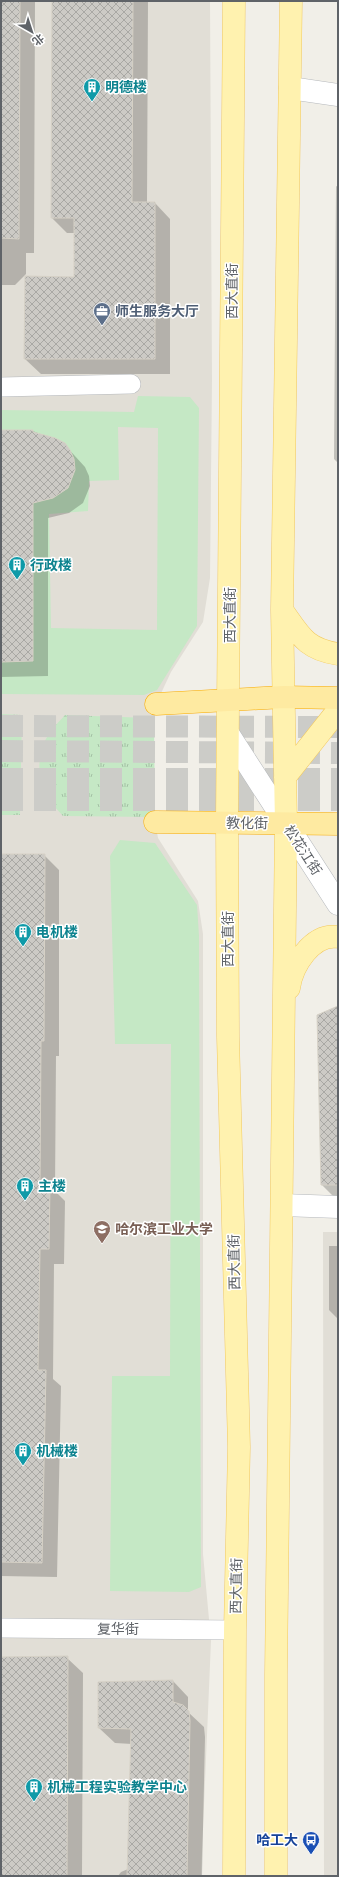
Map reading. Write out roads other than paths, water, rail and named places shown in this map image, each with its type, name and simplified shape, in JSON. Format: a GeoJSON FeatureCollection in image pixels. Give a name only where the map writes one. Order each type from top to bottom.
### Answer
{"type":"FeatureCollection","features":[{"type":"Feature","properties":{"kind":"highway"},"geometry":{"type":"LineString","coordinates":[[156,704],[284,698],[338,698]]}},
{"type":"Feature","properties":{"kind":"highway","name":"教化街"},"geometry":{"type":"LineString","coordinates":[[155,822],[338,824]]}},
{"type":"Feature","properties":{"kind":"main road","name":"西大直街"},"geometry":{"type":"LineString","coordinates":[[234,1],[229,735],[227,822],[228,1037],[239,1447],[235,1630],[234,1876]]}},
{"type":"Feature","properties":{"kind":"main road"},"geometry":{"type":"LineString","coordinates":[[276,1876],[276,1675],[286,823],[282,610],[291,1]]}},
{"type":"Feature","properties":{"kind":"main road"},"geometry":{"type":"LineString","coordinates":[[282,610],[307,642],[317,649],[338,654]]}},
{"type":"Feature","properties":{"kind":"main road"},"geometry":{"type":"LineString","coordinates":[[285,776],[338,710]]}},
{"type":"Feature","properties":{"kind":"main road"},"geometry":{"type":"LineString","coordinates":[[283,1028],[290,979],[300,958],[321,940],[332,936],[338,937]]}},
{"type":"Feature","properties":{"kind":"street"},"geometry":{"type":"LineString","coordinates":[[290,88],[338,95]]}},
{"type":"Feature","properties":{"kind":"street"},"geometry":{"type":"LineString","coordinates":[[1,387],[131,384]]}},
{"type":"Feature","properties":{"kind":"street","name":"松花江街"},"geometry":{"type":"LineString","coordinates":[[229,735],[338,904]]}},
{"type":"Feature","properties":{"kind":"street"},"geometry":{"type":"LineString","coordinates":[[282,1206],[338,1207]]}},
{"type":"Feature","properties":{"kind":"street","name":"复华街"},"geometry":{"type":"LineString","coordinates":[[1,1628],[235,1630]]}},
{"type":"Feature","properties":{"kind":"tunnel"},"geometry":{"type":"LineString","coordinates":[[1,726],[338,727]]}},
{"type":"Feature","properties":{"kind":"tunnel"},"geometry":{"type":"LineString","coordinates":[[1,751],[338,753]]}},
{"type":"Feature","properties":{"kind":"tunnel"},"geometry":{"type":"LineString","coordinates":[[1,779],[338,779]]}},
{"type":"Feature","properties":{"kind":"tunnel"},"geometry":{"type":"LineString","coordinates":[[1,800],[338,800]]}},
{"type":"Feature","properties":{"kind":"place","name":"明德楼"},"geometry":{"type":"Point","coordinates":[92,102]}},
{"type":"Feature","properties":{"kind":"place","name":"师生服务大厅"},"geometry":{"type":"Point","coordinates":[102,326]}},
{"type":"Feature","properties":{"kind":"place","name":"行政楼"},"geometry":{"type":"Point","coordinates":[17,580]}},
{"type":"Feature","properties":{"kind":"place","name":"电机楼"},"geometry":{"type":"Point","coordinates":[23,947]}},
{"type":"Feature","properties":{"kind":"place","name":"主楼"},"geometry":{"type":"Point","coordinates":[25,1201]}},
{"type":"Feature","properties":{"kind":"place","name":"哈尔滨工业大学"},"geometry":{"type":"Point","coordinates":[102,1244]}},
{"type":"Feature","properties":{"kind":"place","name":"机械楼"},"geometry":{"type":"Point","coordinates":[23,1466]}},
{"type":"Feature","properties":{"kind":"place","name":"机械工程实验教学中心"},"geometry":{"type":"Point","coordinates":[34,1802]}},
{"type":"Feature","properties":{"kind":"place","name":"哈工大"},"geometry":{"type":"Point","coordinates":[311,1855]}}]}
